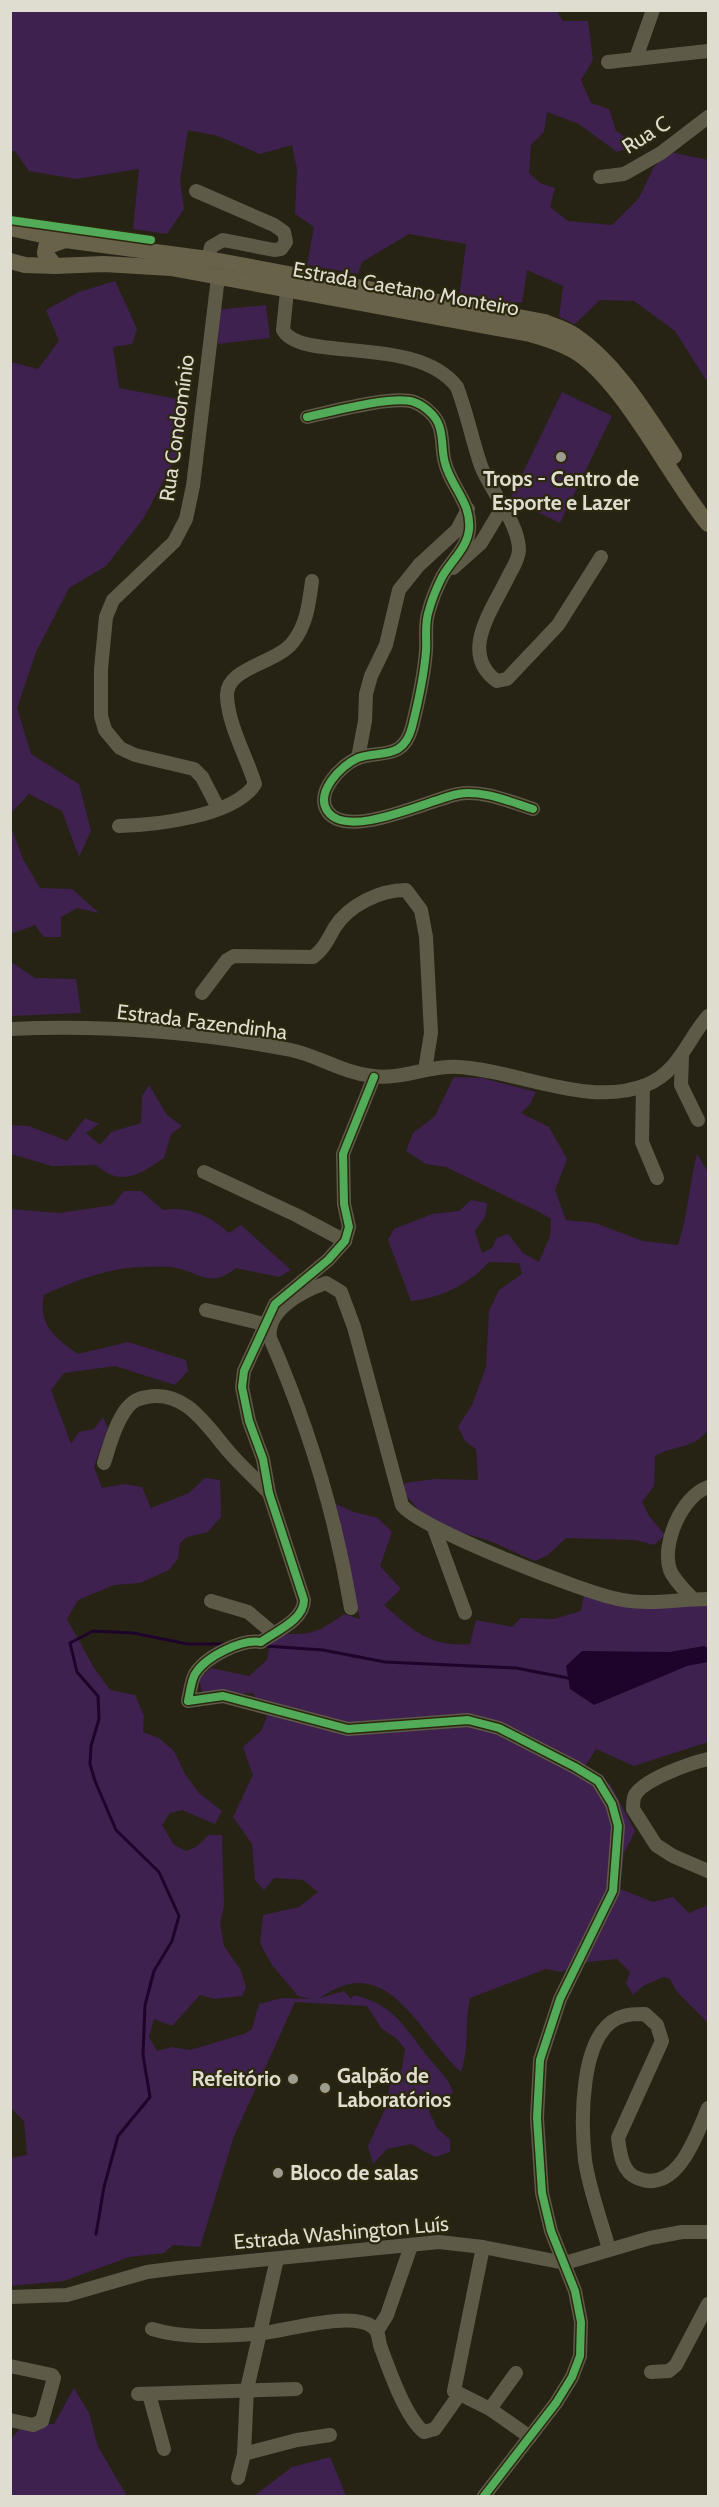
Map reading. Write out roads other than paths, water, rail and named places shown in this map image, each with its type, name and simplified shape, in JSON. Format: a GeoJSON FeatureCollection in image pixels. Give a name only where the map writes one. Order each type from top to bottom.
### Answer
{"type":"FeatureCollection","features":[{"type":"Feature","properties":{"kind":"main road","name":"Estrada Caetano Monteiro"},"geometry":{"type":"LineString","coordinates":[[10,228],[65,240],[208,259],[499,312],[545,322],[573,333],[594,351],[632,394],[708,506]]}},
{"type":"Feature","properties":{"kind":"main road"},"geometry":{"type":"LineString","coordinates":[[55,266],[47,258],[46,247],[65,240]]}},
{"type":"Feature","properties":{"kind":"main road","name":"Estrada Caetano Monteiro"},"geometry":{"type":"LineString","coordinates":[[10,261],[25,265],[154,266],[530,334],[575,351],[594,367],[616,393],[708,524]]}},
{"type":"Feature","properties":{"kind":"street"},"geometry":{"type":"LineString","coordinates":[[636,58],[653,10]]}},
{"type":"Feature","properties":{"kind":"street"},"geometry":{"type":"LineString","coordinates":[[608,62],[708,51]]}},
{"type":"Feature","properties":{"kind":"street","name":"Rua C"},"geometry":{"type":"LineString","coordinates":[[600,177],[624,174],[661,153],[708,117]]}},
{"type":"Feature","properties":{"kind":"street"},"geometry":{"type":"LineString","coordinates":[[196,191],[274,225],[284,232],[286,242],[281,249],[274,250],[223,240],[211,247],[208,259]]}},
{"type":"Feature","properties":{"kind":"street","name":"Rua Condomínio"},"geometry":{"type":"LineString","coordinates":[[218,277],[193,486],[186,519],[174,542],[113,600],[106,617],[101,669],[101,716],[105,730],[120,748],[135,754],[181,763],[194,769],[202,777],[218,808]]}},
{"type":"Feature","properties":{"kind":"street"},"geometry":{"type":"LineString","coordinates":[[287,291],[282,330],[292,341],[319,347],[397,354],[426,363],[451,379],[462,402],[482,468],[516,532],[519,552],[480,637],[477,654],[479,663],[497,681],[507,679],[558,625],[601,557]]}},
{"type":"Feature","properties":{"kind":"street"},"geometry":{"type":"LineString","coordinates":[[307,417],[399,400],[415,402],[437,420],[441,430],[445,464],[468,509],[467,538],[442,577],[426,623],[422,676],[408,738],[399,748],[384,756],[358,758],[333,777],[326,792],[325,804],[336,819],[348,822],[421,808],[459,793],[498,798],[533,809]]}},
{"type":"Feature","properties":{"kind":"street"},"geometry":{"type":"LineString","coordinates":[[442,577],[481,543],[502,508]]}},
{"type":"Feature","properties":{"kind":"street"},"geometry":{"type":"LineString","coordinates":[[358,758],[365,721],[366,694],[371,676],[386,645],[399,590],[419,565],[457,530],[468,509]]}},
{"type":"Feature","properties":{"kind":"street"},"geometry":{"type":"LineString","coordinates":[[118,826],[154,825],[191,818],[242,797],[255,784],[230,716],[228,687],[234,677],[244,670],[274,658],[291,644],[303,627],[312,581]]}},
{"type":"Feature","properties":{"kind":"street"},"geometry":{"type":"LineString","coordinates":[[202,993],[227,960],[234,956],[314,957],[322,951],[350,908],[394,890],[406,890],[422,910],[426,937],[432,1033],[424,1070]]}},
{"type":"Feature","properties":{"kind":"street","name":"Estrada Fazendinha"},"geometry":{"type":"LineString","coordinates":[[10,1029],[123,1030],[247,1043],[294,1051],[335,1068],[374,1077],[457,1066],[587,1092],[643,1086],[652,1082],[682,1057],[708,1016]]}},
{"type":"Feature","properties":{"kind":"street"},"geometry":{"type":"LineString","coordinates":[[682,1057],[681,1085],[698,1120]]}},
{"type":"Feature","properties":{"kind":"street"},"geometry":{"type":"LineString","coordinates":[[374,1077],[343,1154],[344,1204],[349,1227],[345,1241],[328,1260],[275,1304],[244,1371],[242,1387],[249,1421],[264,1459],[269,1493],[303,1600],[303,1608],[298,1616],[261,1642],[249,1640],[210,1659],[197,1671],[188,1701],[223,1696],[348,1729],[468,1720],[486,1724],[575,1767],[598,1781],[612,1804],[618,1826],[613,1891],[560,1999],[540,2061],[537,2118],[542,2193],[551,2231],[575,2291],[581,2322],[580,2356],[572,2377],[556,2403],[484,2496]]}},
{"type":"Feature","properties":{"kind":"street"},"geometry":{"type":"LineString","coordinates":[[643,1086],[642,1142],[657,1178]]}},
{"type":"Feature","properties":{"kind":"street"},"geometry":{"type":"LineString","coordinates":[[204,1172],[296,1215],[345,1241]]}},
{"type":"Feature","properties":{"kind":"street"},"geometry":{"type":"LineString","coordinates":[[351,1608],[341,1547],[324,1482],[300,1407],[270,1338],[269,1329],[278,1311],[317,1286],[326,1283],[341,1292],[354,1328],[402,1505],[414,1517],[434,1528],[569,1584],[616,1599],[641,1603],[708,1599]]}},
{"type":"Feature","properties":{"kind":"street"},"geometry":{"type":"LineString","coordinates":[[206,1310],[264,1324]]}},
{"type":"Feature","properties":{"kind":"street"},"geometry":{"type":"LineString","coordinates":[[104,1463],[117,1424],[128,1407],[138,1398],[169,1396],[204,1420],[230,1454],[269,1493]]}},
{"type":"Feature","properties":{"kind":"street"},"geometry":{"type":"LineString","coordinates":[[693,1599],[672,1574],[669,1545],[674,1529],[688,1502],[708,1487]]}},
{"type":"Feature","properties":{"kind":"street"},"geometry":{"type":"LineString","coordinates":[[434,1528],[465,1612]]}},
{"type":"Feature","properties":{"kind":"street"},"geometry":{"type":"LineString","coordinates":[[211,1601],[248,1612],[273,1633]]}},
{"type":"Feature","properties":{"kind":"street"},"geometry":{"type":"LineString","coordinates":[[708,1759],[690,1763],[641,1787],[635,1794],[633,1809],[656,1845],[673,1856],[708,1871]]}},
{"type":"Feature","properties":{"kind":"street"},"geometry":{"type":"LineString","coordinates":[[609,2248],[585,2160],[583,2103],[587,2072],[595,2046],[604,2030],[615,2019],[628,2014],[645,2014],[657,2025],[662,2042],[618,2138],[620,2154],[632,2176],[648,2183],[661,2181],[688,2153],[708,2108]]}},
{"type":"Feature","properties":{"kind":"street","name":"Estrada Washington Luís"},"geometry":{"type":"LineString","coordinates":[[10,2297],[67,2295],[147,2272],[439,2242],[483,2247],[565,2263],[609,2248],[682,2232],[708,2232]]}},
{"type":"Feature","properties":{"kind":"street"},"geometry":{"type":"LineString","coordinates":[[377,2331],[387,2315],[411,2246]]}},
{"type":"Feature","properties":{"kind":"street"},"geometry":{"type":"LineString","coordinates":[[483,2247],[454,2387],[459,2395],[490,2409],[530,2437]]}},
{"type":"Feature","properties":{"kind":"street"},"geometry":{"type":"LineString","coordinates":[[238,2478],[244,2454],[247,2389],[258,2334],[278,2259]]}},
{"type":"Feature","properties":{"kind":"street"},"geometry":{"type":"LineString","coordinates":[[651,2372],[669,2371],[676,2365],[708,2304]]}},
{"type":"Feature","properties":{"kind":"street"},"geometry":{"type":"LineString","coordinates":[[152,2329],[177,2336],[258,2334],[338,2322],[356,2322],[370,2326],[377,2331],[380,2346],[417,2427],[424,2432],[435,2429],[459,2395]]}},
{"type":"Feature","properties":{"kind":"street"},"geometry":{"type":"LineString","coordinates":[[10,2366],[52,2375],[54,2378],[42,2421],[33,2425],[10,2420]]}},
{"type":"Feature","properties":{"kind":"street"},"geometry":{"type":"LineString","coordinates":[[490,2409],[516,2373]]}},
{"type":"Feature","properties":{"kind":"street"},"geometry":{"type":"LineString","coordinates":[[164,2449],[144,2394],[296,2389]]}},
{"type":"Feature","properties":{"kind":"street"},"geometry":{"type":"LineString","coordinates":[[244,2454],[297,2440],[330,2435]]}},
{"type":"Feature","properties":{"kind":"waterway"},"geometry":{"type":"LineString","coordinates":[[96,2234],[104,2187],[118,2136],[150,2097],[143,2055],[145,2005],[154,1971],[172,1941],[179,1916],[159,1872],[116,1830],[95,1781],[90,1764],[91,1746],[99,1719],[98,1696],[77,1672],[70,1643],[93,1631],[133,1633],[188,1644],[223,1644]]}},
{"type":"Feature","properties":{"kind":"waterway"},"geometry":{"type":"LineString","coordinates":[[266,1646],[323,1650],[385,1662],[516,1668],[568,1678]]}},
{"type":"Feature","properties":{"kind":"place","name":"Trops - Centro de Esporte e Lazer"},"geometry":{"type":"Point","coordinates":[561,457]}},
{"type":"Feature","properties":{"kind":"place","name":"Refeitório"},"geometry":{"type":"Point","coordinates":[293,2079]}},
{"type":"Feature","properties":{"kind":"place","name":"Galpão de Laboratórios"},"geometry":{"type":"Point","coordinates":[325,2088]}},
{"type":"Feature","properties":{"kind":"place","name":"Bloco de salas"},"geometry":{"type":"Point","coordinates":[278,2173]}}]}
